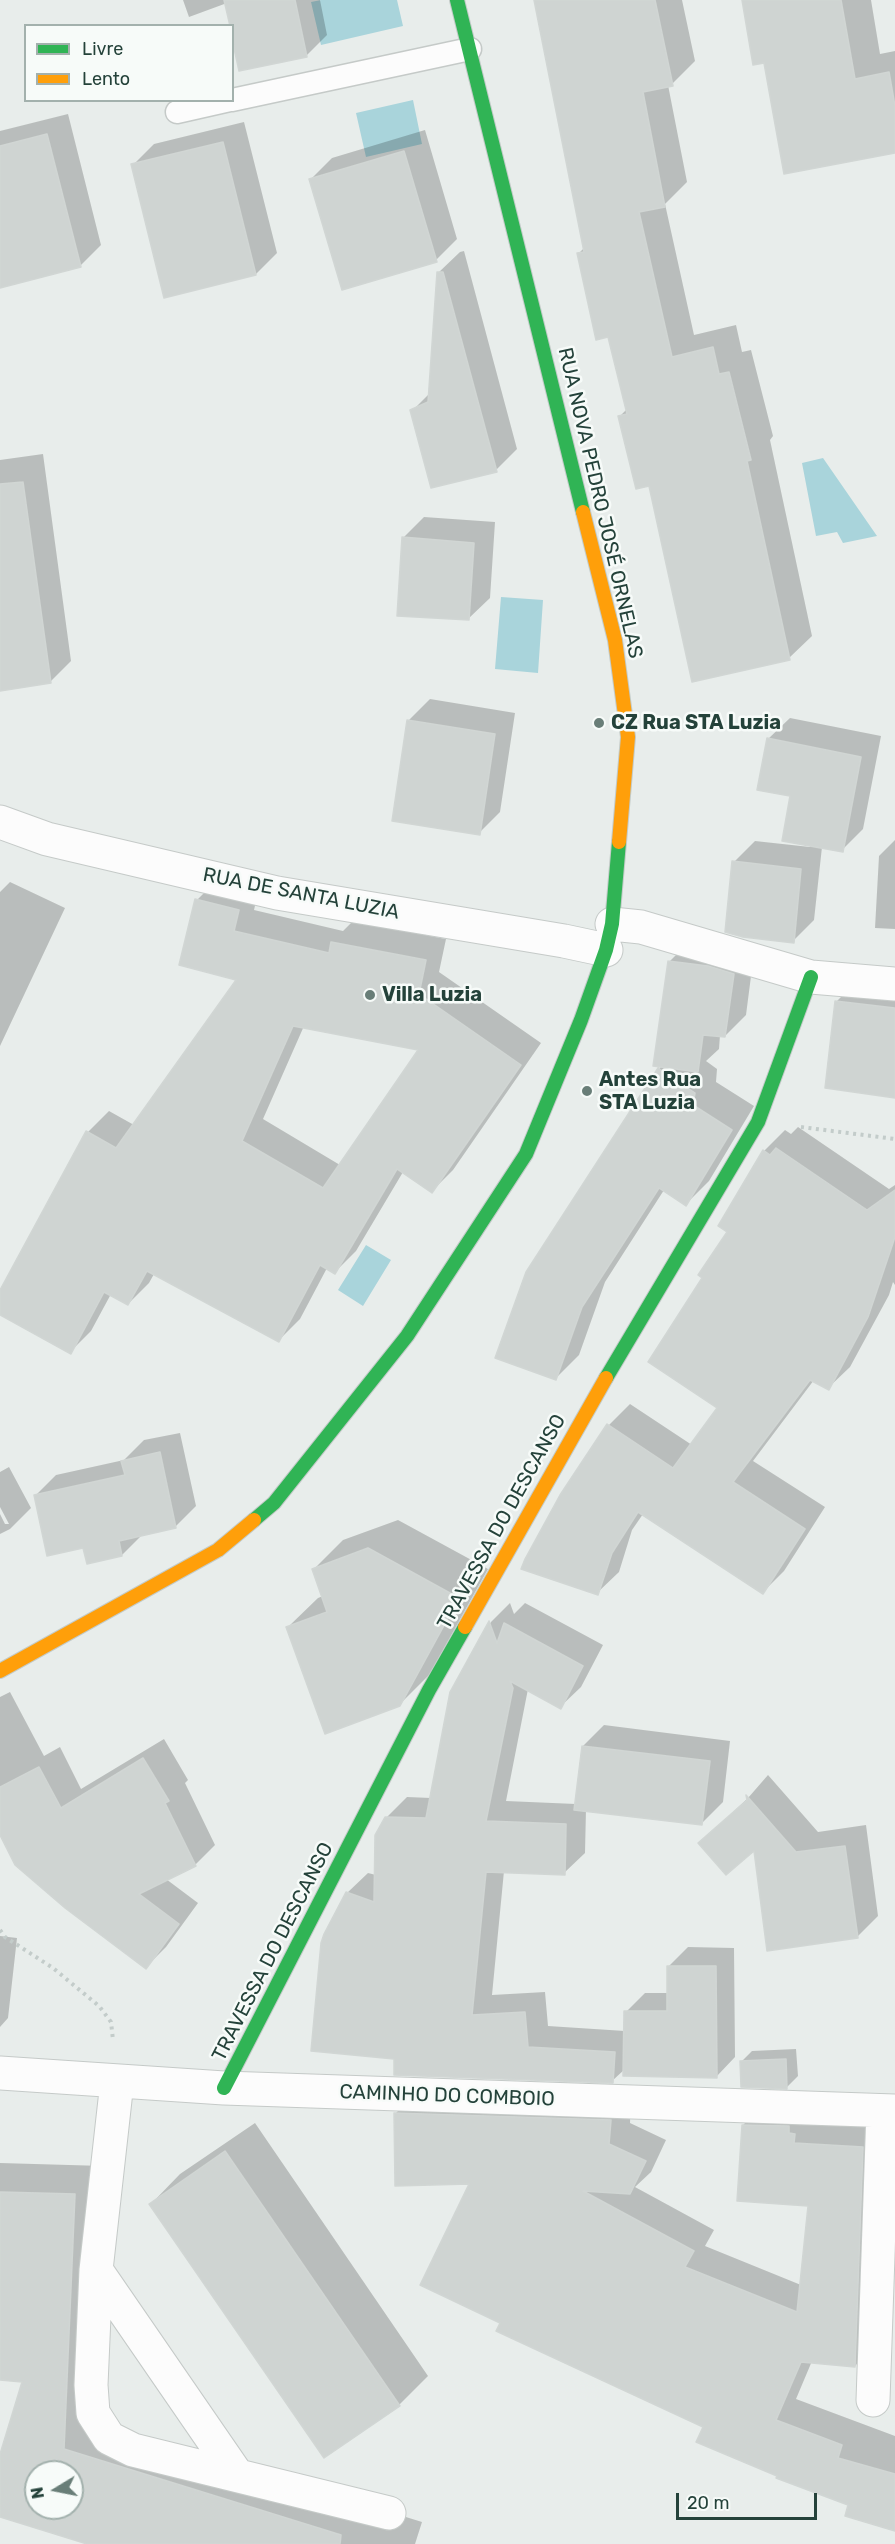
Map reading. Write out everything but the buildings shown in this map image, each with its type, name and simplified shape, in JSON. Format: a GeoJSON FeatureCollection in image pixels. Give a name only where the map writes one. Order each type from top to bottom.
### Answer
{"type":"FeatureCollection","features":[{"type":"Feature","properties":{"kind":"street","name":"RUA NOVA PEDRO JOSÉ ORNELAS"},"geometry":{"type":"LineString","coordinates":[[0,1671],[218,1550],[274,1503],[407,1336],[526,1154],[581,1020],[609,937],[628,737],[615,640],[457,0]]}},
{"type":"Feature","properties":{"kind":"street","name":"RUA DE SANTA LUZIA"},"geometry":{"type":"LineString","coordinates":[[0,822],[47,839],[277,893],[564,941],[609,937],[641,927],[811,977],[895,984]]}},
{"type":"Feature","properties":{"kind":"street","name":"TRAVESSA DO DESCANSO"},"geometry":{"type":"LineString","coordinates":[[224,2088],[429,1690],[591,1403],[758,1122],[811,977]]}},
{"type":"Feature","properties":{"kind":"street","name":"CAMINHO DO COMBOIO"},"geometry":{"type":"LineString","coordinates":[[0,2073],[224,2088],[889,2111]]}},
{"type":"Feature","properties":{"kind":"street"},"geometry":{"type":"LineString","coordinates":[[117,2082],[96,2270],[90,2385],[93,2413],[109,2438],[133,2450],[389,2513]]}},
{"type":"Feature","properties":{"kind":"street"},"geometry":{"type":"LineString","coordinates":[[873,2400],[889,2111]]}},
{"type":"Feature","properties":{"kind":"street"},"geometry":{"type":"LineString","coordinates":[[96,2270],[237,2475]]}},
{"type":"Feature","properties":{"kind":"lane"},"geometry":{"type":"LineString","coordinates":[[234,99],[470,49]]}},
{"type":"Feature","properties":{"kind":"lane"},"geometry":{"type":"LineString","coordinates":[[177,112],[222,102]]}},
{"type":"Feature","properties":{"kind":"path"},"geometry":{"type":"LineString","coordinates":[[758,1122],[895,1139]]}},
{"type":"Feature","properties":{"kind":"path"},"geometry":{"type":"LineString","coordinates":[[0,1930],[5,1937],[53,1968],[99,2006],[111,2022],[117,2082]]}},
{"type":"Feature","properties":{"kind":"water"},"geometry":{"type":"Polygon","coordinates":[[[397,0],[403,26],[321,45],[311,2],[397,0]]]}},
{"type":"Feature","properties":{"kind":"water"},"geometry":{"type":"Polygon","coordinates":[[[413,100],[422,144],[366,157],[356,113],[413,100]]]}},
{"type":"Feature","properties":{"kind":"water"},"geometry":{"type":"Polygon","coordinates":[[[823,458],[877,536],[843,543],[837,532],[816,536],[802,463],[823,458]]]}},
{"type":"Feature","properties":{"kind":"water"},"geometry":{"type":"Polygon","coordinates":[[[501,597],[543,600],[538,673],[495,669],[501,597]]]}},
{"type":"Feature","properties":{"kind":"water"},"geometry":{"type":"Polygon","coordinates":[[[366,1245],[391,1260],[363,1306],[338,1290],[366,1245]]]}},
{"type":"Feature","properties":{"kind":"traffic: fast"},"geometry":{"type":"LineString","coordinates":[[457,0],[583,512]]}},
{"type":"Feature","properties":{"kind":"traffic: fast"},"geometry":{"type":"LineString","coordinates":[[254,1520],[274,1503],[407,1336],[526,1154],[581,1020],[606,950],[612,924],[619,842]]}},
{"type":"Feature","properties":{"kind":"traffic: fast"},"geometry":{"type":"LineString","coordinates":[[606,1378],[758,1122],[811,977]]}},
{"type":"Feature","properties":{"kind":"traffic: fast"},"geometry":{"type":"LineString","coordinates":[[224,2088],[429,1690],[465,1627]]}},
{"type":"Feature","properties":{"kind":"traffic: slow"},"geometry":{"type":"LineString","coordinates":[[583,512],[615,640],[628,737],[619,842]]}},
{"type":"Feature","properties":{"kind":"traffic: slow"},"geometry":{"type":"LineString","coordinates":[[465,1627],[606,1378]]}},
{"type":"Feature","properties":{"kind":"traffic: slow"},"geometry":{"type":"LineString","coordinates":[[0,1671],[218,1550],[254,1520]]}},
{"type":"Feature","properties":{"kind":"place","name":"CZ Rua STA Luzia"},"geometry":{"type":"Point","coordinates":[599,723]}},
{"type":"Feature","properties":{"kind":"place","name":"Villa Luzia"},"geometry":{"type":"Point","coordinates":[370,995]}},
{"type":"Feature","properties":{"kind":"place","name":"Antes Rua STA Luzia"},"geometry":{"type":"Point","coordinates":[587,1091]}}]}
